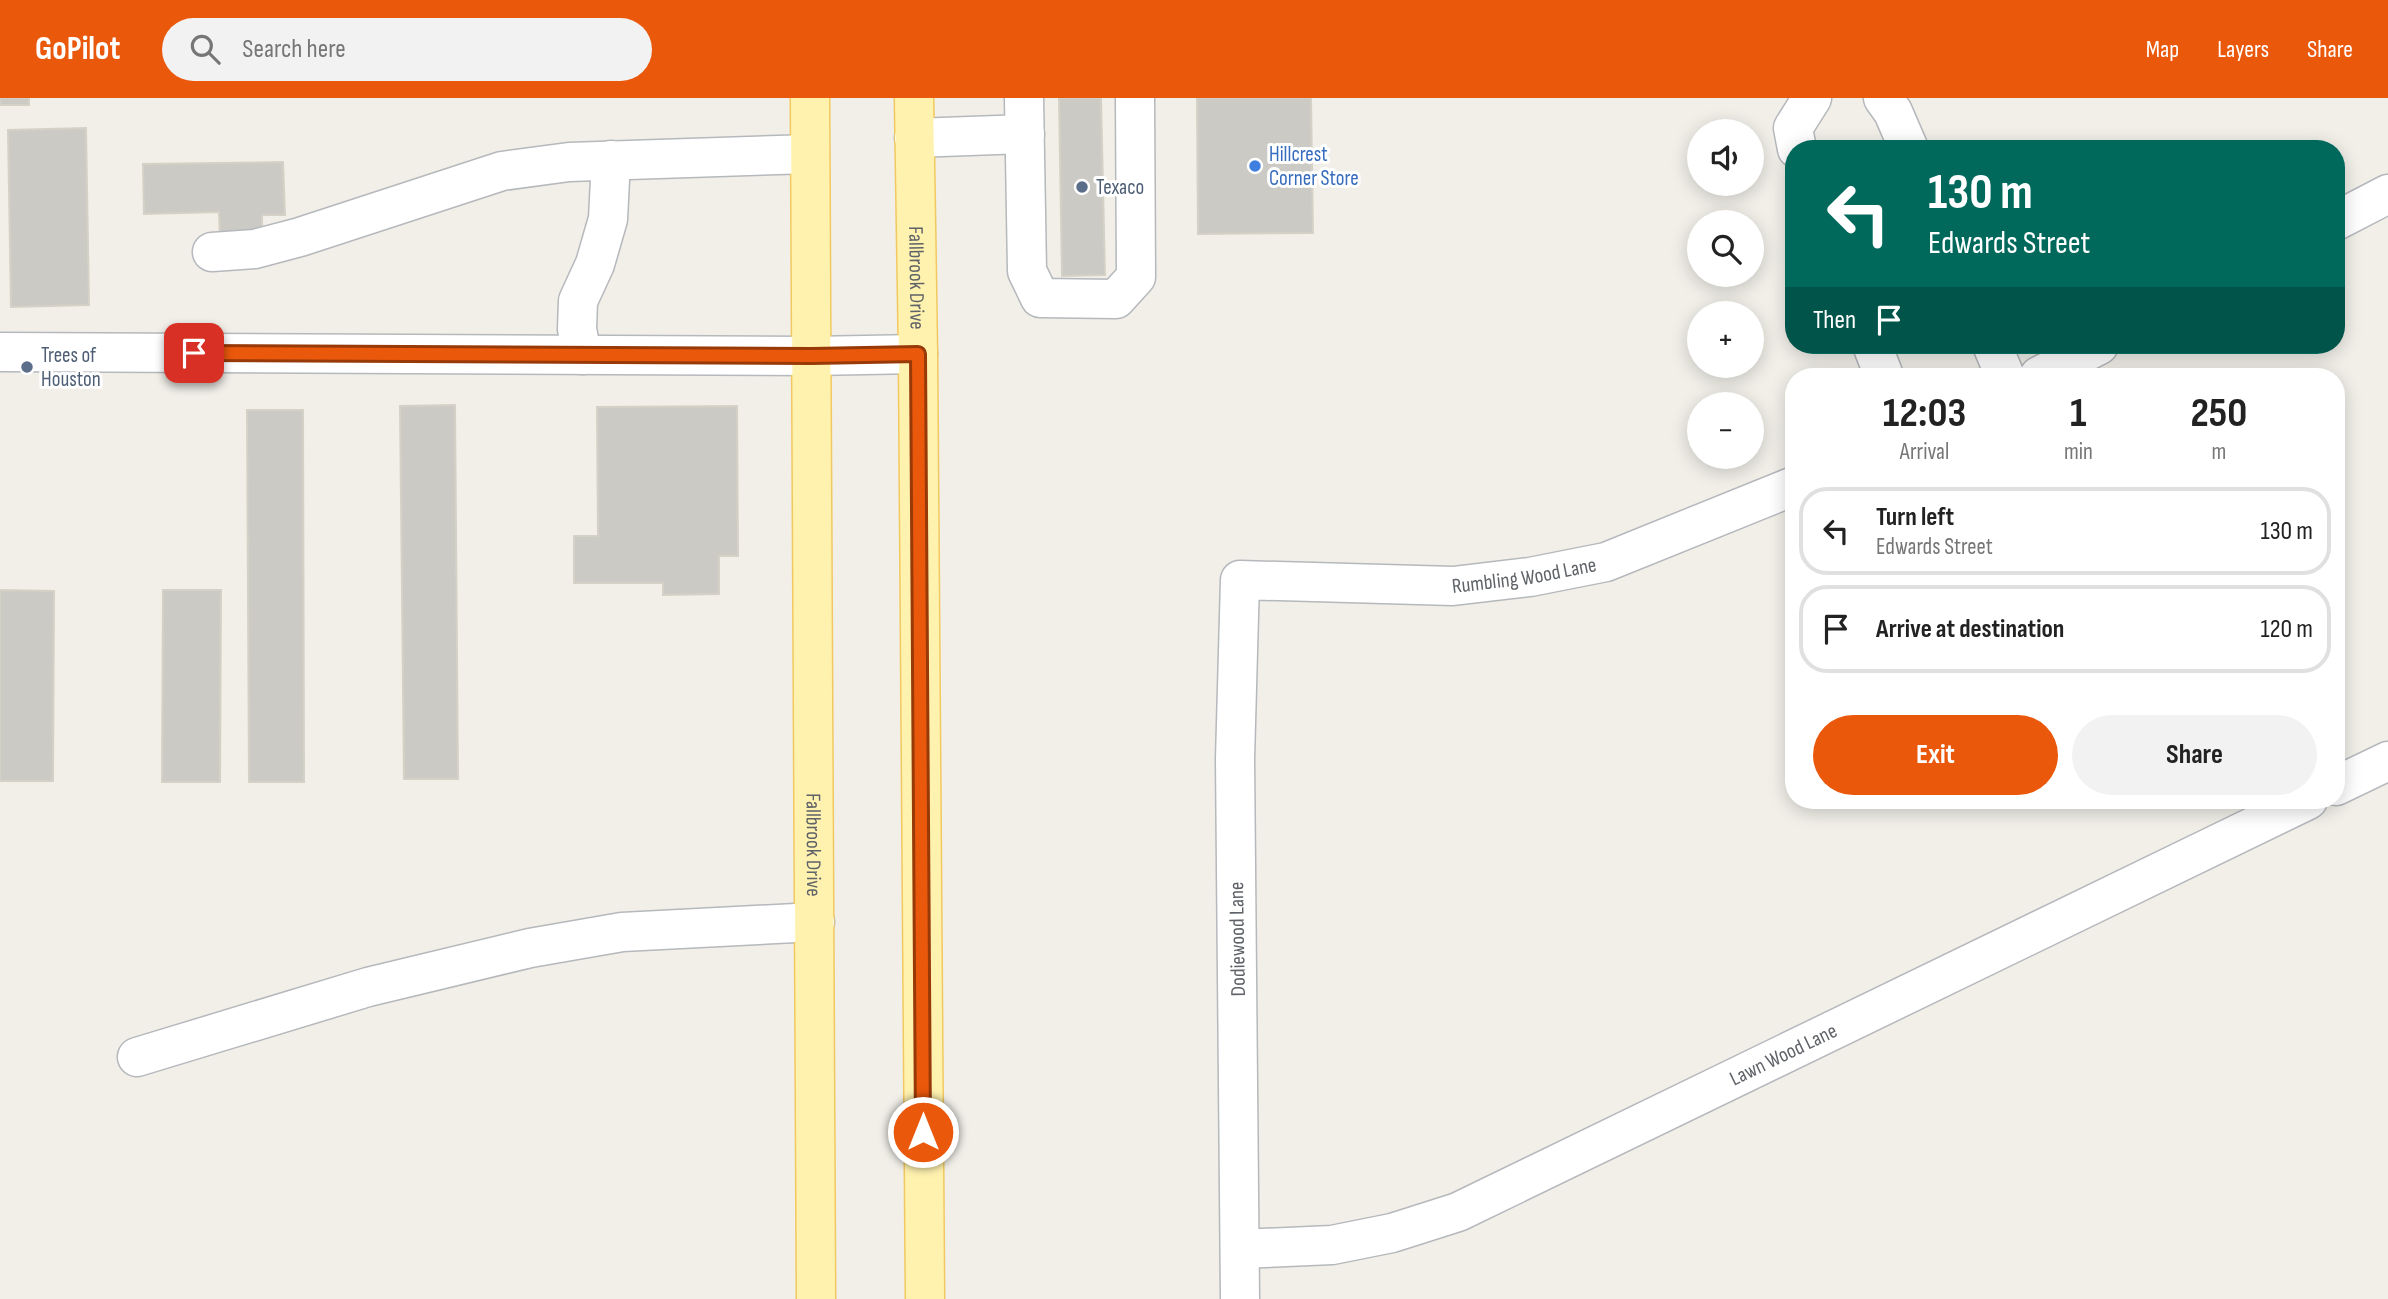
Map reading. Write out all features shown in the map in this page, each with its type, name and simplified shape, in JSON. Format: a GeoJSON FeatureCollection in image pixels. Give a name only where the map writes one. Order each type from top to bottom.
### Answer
{"type":"FeatureCollection","features":[{"type":"Feature","properties":{"kind":"main road","name":"Fallbrook Drive"},"geometry":{"type":"LineString","coordinates":[[810,98],[816,1299]]}},
{"type":"Feature","properties":{"kind":"main road","name":"Fallbrook Drive"},"geometry":{"type":"LineString","coordinates":[[914,98],[925,1299]]}},
{"type":"Feature","properties":{"kind":"street"},"geometry":{"type":"LineString","coordinates":[[915,138],[1025,116],[1027,271],[1040,298],[1116,299],[1136,277],[1135,98]]}},
{"type":"Feature","properties":{"kind":"street"},"geometry":{"type":"LineString","coordinates":[[1795,140],[1793,128],[1812,98]]}},
{"type":"Feature","properties":{"kind":"street"},"geometry":{"type":"LineString","coordinates":[[1883,98],[1893,112],[1905,140]]}},
{"type":"Feature","properties":{"kind":"street"},"geometry":{"type":"LineString","coordinates":[[212,252],[255,249],[300,237],[502,171],[569,162],[810,154]]}},
{"type":"Feature","properties":{"kind":"street"},"geometry":{"type":"LineString","coordinates":[[582,355],[577,329],[578,301],[595,264],[608,219],[611,160]]}},
{"type":"Feature","properties":{"kind":"street"},"geometry":{"type":"LineString","coordinates":[[2345,216],[2388,194]]}},
{"type":"Feature","properties":{"kind":"street"},"geometry":{"type":"LineString","coordinates":[[0,352],[812,356],[918,354]]}},
{"type":"Feature","properties":{"kind":"street"},"geometry":{"type":"LineString","coordinates":[[2054,368],[2082,354]]}},
{"type":"Feature","properties":{"kind":"street","name":"Rumbling Wood Lane"},"geometry":{"type":"LineString","coordinates":[[1240,580],[1453,586],[1531,577],[1606,562],[1785,490]]}},
{"type":"Feature","properties":{"kind":"street","name":"Dodiewood Lane"},"geometry":{"type":"LineString","coordinates":[[1240,580],[1235,759],[1240,1299]]}},
{"type":"Feature","properties":{"kind":"street"},"geometry":{"type":"LineString","coordinates":[[2345,782],[2388,761]]}},
{"type":"Feature","properties":{"kind":"street","name":"Lawn Wood Lane"},"geometry":{"type":"LineString","coordinates":[[1240,1249],[1332,1245],[1392,1233],[1458,1212],[2289,809]]}},
{"type":"Feature","properties":{"kind":"street"},"geometry":{"type":"LineString","coordinates":[[137,1057],[368,988],[530,948],[622,932],[815,922]]}},
{"type":"Feature","properties":{"kind":"building"},"geometry":{"type":"Polygon","coordinates":[[[0,98],[29,98],[29,105],[0,105],[0,98]]]}},
{"type":"Feature","properties":{"kind":"building","name":"Texaco"},"geometry":{"type":"Polygon","coordinates":[[[1059,98],[1101,98],[1105,275],[1062,276],[1059,98]]]}},
{"type":"Feature","properties":{"kind":"building","name":"Hillcrest Corner Store"},"geometry":{"type":"Polygon","coordinates":[[[1197,98],[1311,98],[1313,233],[1198,234],[1197,98]]]}},
{"type":"Feature","properties":{"kind":"building"},"geometry":{"type":"Polygon","coordinates":[[[86,128],[89,305],[11,307],[8,130],[86,128]]]}},
{"type":"Feature","properties":{"kind":"building"},"geometry":{"type":"Polygon","coordinates":[[[283,162],[285,215],[262,215],[262,238],[220,239],[219,212],[144,214],[143,164],[283,162]]]}},
{"type":"Feature","properties":{"kind":"building"},"geometry":{"type":"Polygon","coordinates":[[[455,405],[458,779],[404,779],[400,406],[455,405]]]}},
{"type":"Feature","properties":{"kind":"building"},"geometry":{"type":"Polygon","coordinates":[[[737,406],[738,556],[719,556],[719,594],[663,595],[663,583],[574,583],[574,536],[598,536],[597,407],[737,406]]]}},
{"type":"Feature","properties":{"kind":"building"},"geometry":{"type":"Polygon","coordinates":[[[247,410],[303,410],[304,782],[249,782],[247,410]]]}},
{"type":"Feature","properties":{"kind":"building"},"geometry":{"type":"Polygon","coordinates":[[[0,590],[54,591],[53,781],[0,781],[0,590]]]}},
{"type":"Feature","properties":{"kind":"building"},"geometry":{"type":"Polygon","coordinates":[[[163,590],[221,590],[220,782],[162,782],[163,590]]]}},
{"type":"Feature","properties":{"kind":"place","name":"Hillcrest Corner Store"},"geometry":{"type":"Point","coordinates":[1255,166]}},
{"type":"Feature","properties":{"kind":"place","name":"Texaco"},"geometry":{"type":"Point","coordinates":[1082,187]}},
{"type":"Feature","properties":{"kind":"place","name":"Trees of Houston"},"geometry":{"type":"Point","coordinates":[27,367]}},
{"type":"Feature","properties":{"kind":"route"},"geometry":{"type":"LineString","coordinates":[[194,353],[812,356],[918,354],[923,1132]]}}]}
